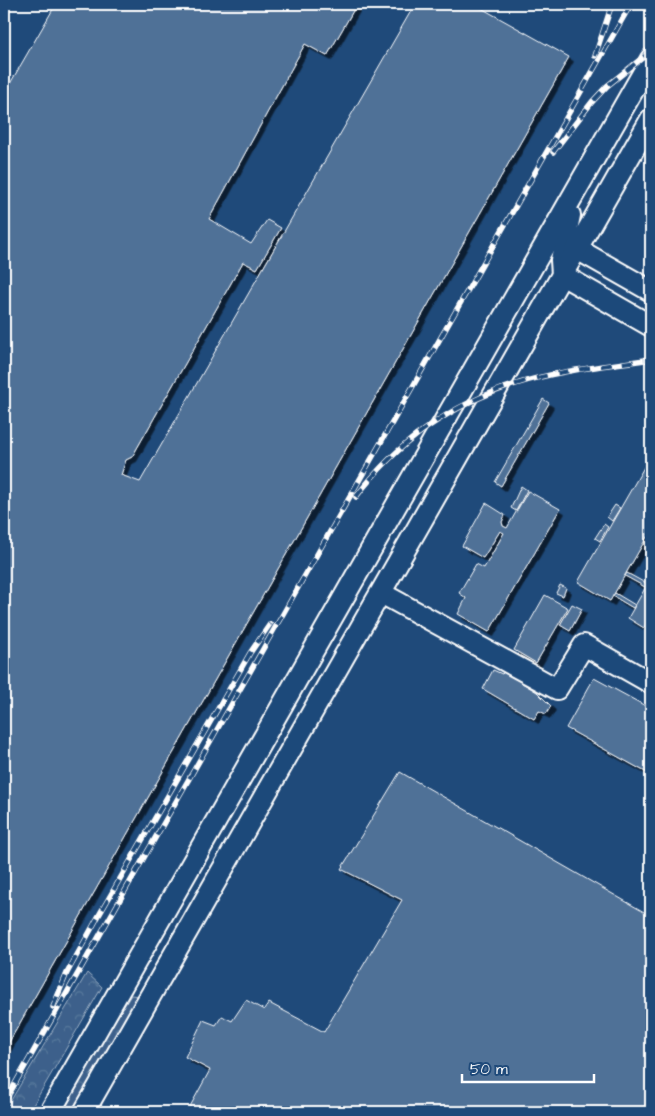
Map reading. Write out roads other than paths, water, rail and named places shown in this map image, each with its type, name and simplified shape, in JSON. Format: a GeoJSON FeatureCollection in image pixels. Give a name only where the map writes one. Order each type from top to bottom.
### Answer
{"type":"FeatureCollection","features":[{"type":"Feature","properties":{"kind":"lane"},"geometry":{"type":"LineString","coordinates":[[50,1112],[651,59]]}},
{"type":"Feature","properties":{"kind":"lane"},"geometry":{"type":"LineString","coordinates":[[84,1112],[381,592],[561,268],[577,249],[651,118]]}},
{"type":"Feature","properties":{"kind":"lane"},"geometry":{"type":"LineString","coordinates":[[561,268],[570,215],[581,182]]}},
{"type":"Feature","properties":{"kind":"lane"},"geometry":{"type":"LineString","coordinates":[[577,249],[651,291]]}},
{"type":"Feature","properties":{"kind":"lane"},"geometry":{"type":"LineString","coordinates":[[561,268],[651,326]]}},
{"type":"Feature","properties":{"kind":"lane"},"geometry":{"type":"LineString","coordinates":[[499,327],[533,283],[561,268]]}},
{"type":"Feature","properties":{"kind":"lane"},"geometry":{"type":"LineString","coordinates":[[381,592],[557,688],[584,645],[651,683]]}},
{"type":"Feature","properties":{"kind":"railway"},"geometry":{"type":"LineString","coordinates":[[595,56],[612,4]]}},
{"type":"Feature","properties":{"kind":"railway"},"geometry":{"type":"LineString","coordinates":[[4,1103],[631,4]]}},
{"type":"Feature","properties":{"kind":"railway"},"geometry":{"type":"LineString","coordinates":[[553,152],[607,86],[651,51]]}},
{"type":"Feature","properties":{"kind":"railway"},"geometry":{"type":"LineString","coordinates":[[356,497],[372,477],[407,443],[447,414],[469,403],[532,379],[651,359]]}},
{"type":"Feature","properties":{"kind":"railway"},"geometry":{"type":"LineString","coordinates":[[53,1007],[67,973],[98,917],[250,653],[270,624]]}}]}
